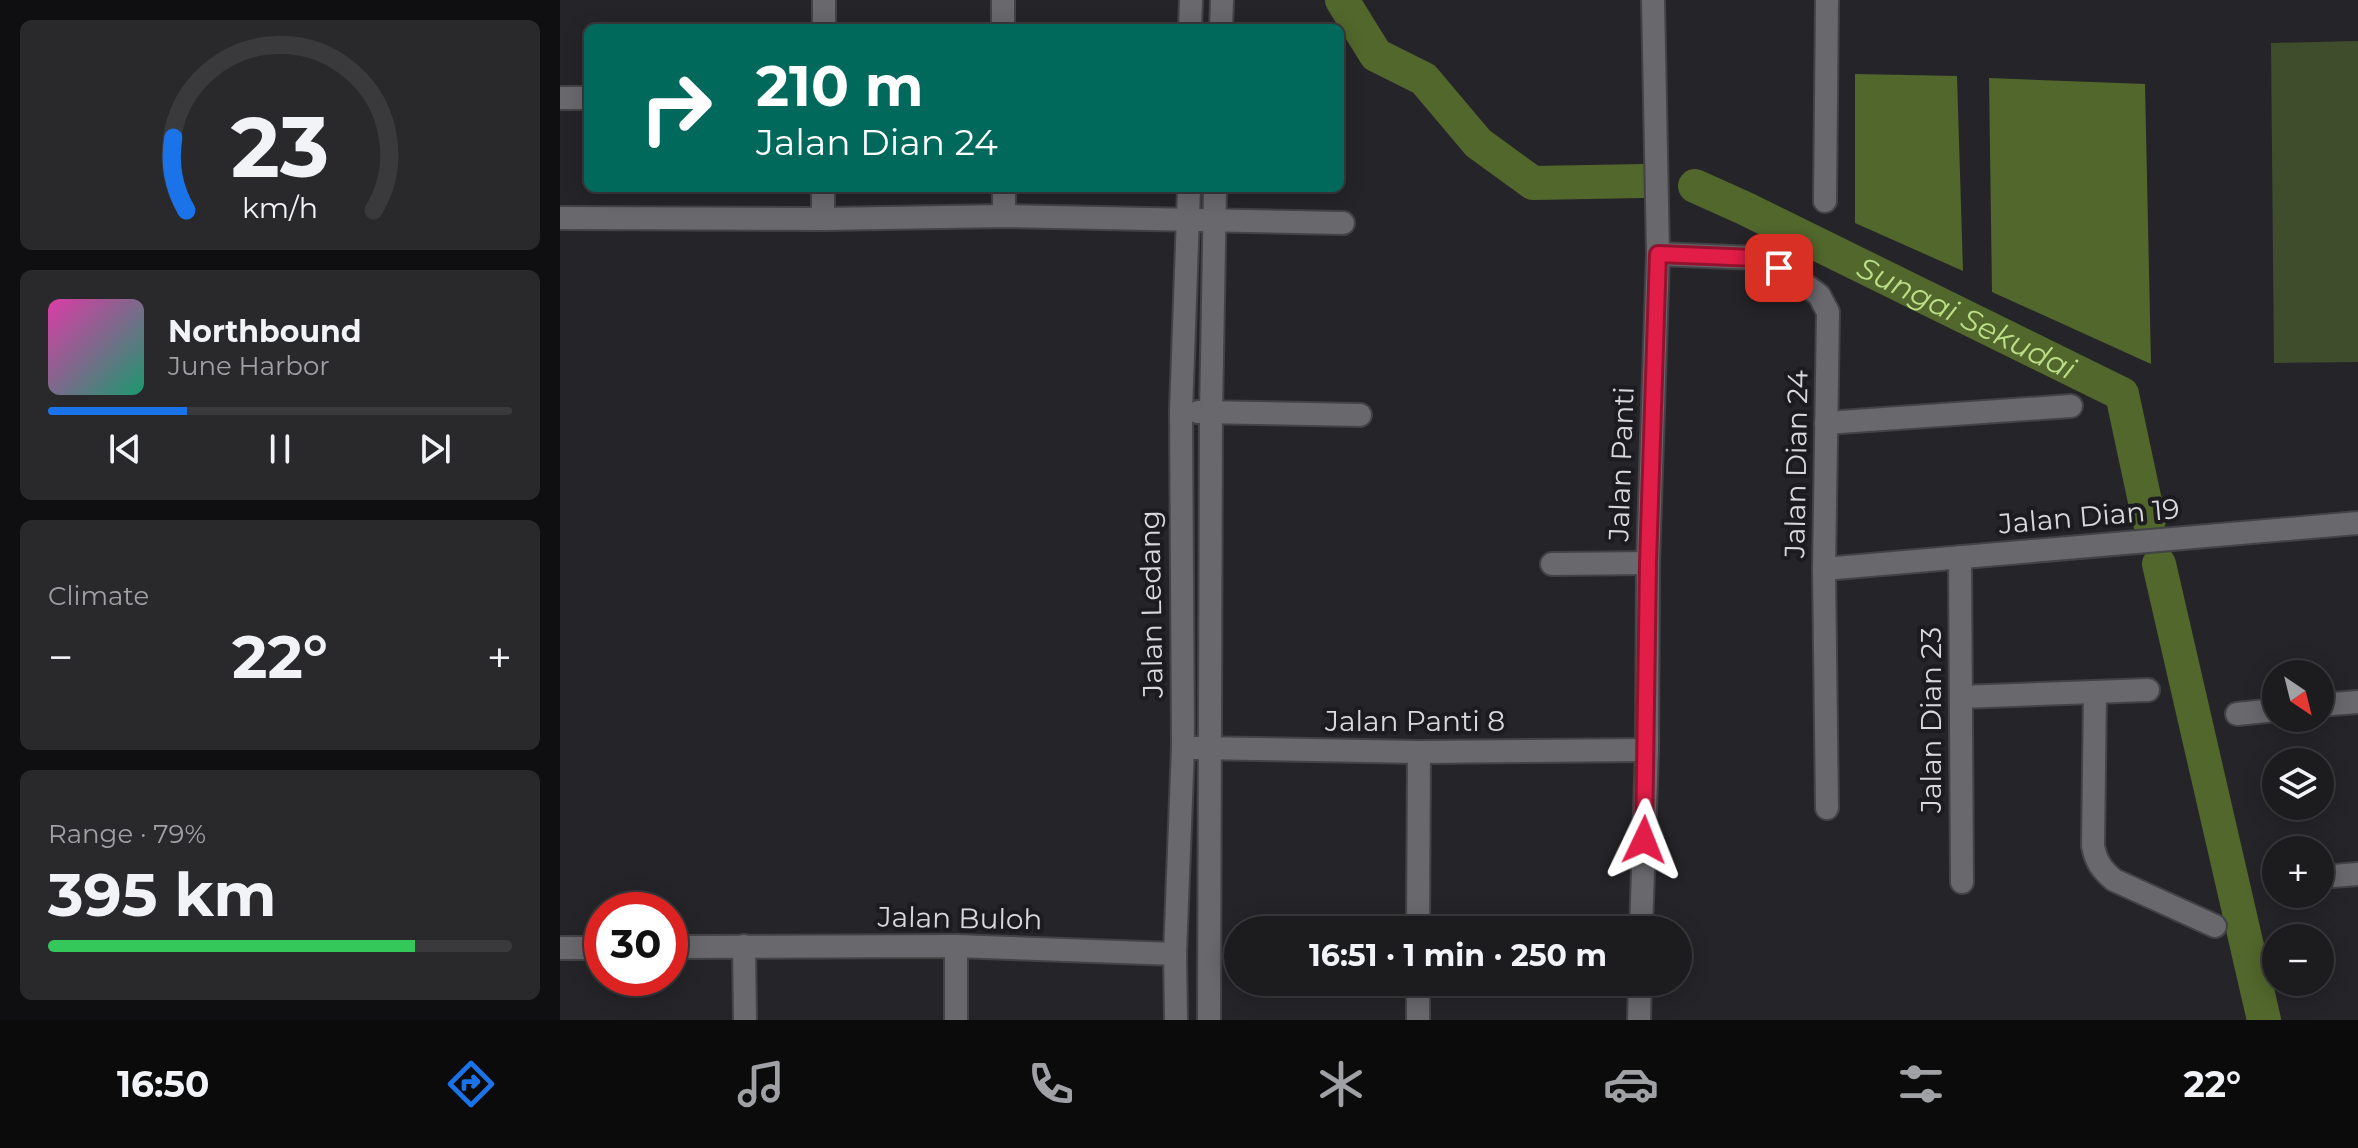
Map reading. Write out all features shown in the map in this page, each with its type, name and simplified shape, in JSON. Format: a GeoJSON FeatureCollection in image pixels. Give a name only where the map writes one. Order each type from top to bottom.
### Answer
{"type":"FeatureCollection","features":[{"type":"Feature","properties":{"kind":"street"},"geometry":{"type":"LineString","coordinates":[[824,0],[824,24]]}},
{"type":"Feature","properties":{"kind":"street"},"geometry":{"type":"LineString","coordinates":[[1003,0],[1003,24]]}},
{"type":"Feature","properties":{"kind":"street"},"geometry":{"type":"LineString","coordinates":[[1190,24],[1191,0]]}},
{"type":"Feature","properties":{"kind":"street"},"geometry":{"type":"LineString","coordinates":[[1221,24],[1222,0]]}},
{"type":"Feature","properties":{"kind":"street","name":"Jalan Panti"},"geometry":{"type":"LineString","coordinates":[[1641,916],[1658,254],[1653,0]]}},
{"type":"Feature","properties":{"kind":"street"},"geometry":{"type":"LineString","coordinates":[[1825,201],[1827,0]]}},
{"type":"Feature","properties":{"kind":"street"},"geometry":{"type":"LineString","coordinates":[[560,98],[584,98]]}},
{"type":"Feature","properties":{"kind":"street"},"geometry":{"type":"LineString","coordinates":[[823,192],[823,219]]}},
{"type":"Feature","properties":{"kind":"street"},"geometry":{"type":"LineString","coordinates":[[1004,192],[1004,216]]}},
{"type":"Feature","properties":{"kind":"street","name":"Jalan Ledang"},"geometry":{"type":"LineString","coordinates":[[1176,1020],[1175,954],[1183,747],[1181,411],[1189,192]]}},
{"type":"Feature","properties":{"kind":"street"},"geometry":{"type":"LineString","coordinates":[[1209,1020],[1215,192]]}},
{"type":"Feature","properties":{"kind":"street"},"geometry":{"type":"LineString","coordinates":[[560,218],[1004,216],[1343,223]]}},
{"type":"Feature","properties":{"kind":"street","name":"Jalan Dian 24"},"geometry":{"type":"LineString","coordinates":[[1658,254],[1755,258],[1779,268],[1819,295],[1828,312],[1824,569],[1827,808]]}},
{"type":"Feature","properties":{"kind":"street"},"geometry":{"type":"LineString","coordinates":[[1826,423],[2071,406]]}},
{"type":"Feature","properties":{"kind":"street"},"geometry":{"type":"LineString","coordinates":[[1181,411],[1360,415]]}},
{"type":"Feature","properties":{"kind":"street","name":"Jalan Dian 19"},"geometry":{"type":"LineString","coordinates":[[1824,569],[2358,523]]}},
{"type":"Feature","properties":{"kind":"street","name":"Jalan Dian 23"},"geometry":{"type":"LineString","coordinates":[[1960,557],[1962,882]]}},
{"type":"Feature","properties":{"kind":"street"},"geometry":{"type":"LineString","coordinates":[[1552,564],[1648,563]]}},
{"type":"Feature","properties":{"kind":"street"},"geometry":{"type":"LineString","coordinates":[[1961,697],[2148,690]]}},
{"type":"Feature","properties":{"kind":"street"},"geometry":{"type":"LineString","coordinates":[[2095,692],[2093,846],[2096,861],[2114,880],[2215,926]]}},
{"type":"Feature","properties":{"kind":"street"},"geometry":{"type":"LineString","coordinates":[[2334,704],[2358,702]]}},
{"type":"Feature","properties":{"kind":"street"},"geometry":{"type":"LineString","coordinates":[[2237,714],[2262,711]]}},
{"type":"Feature","properties":{"kind":"street","name":"Jalan Panti 8"},"geometry":{"type":"LineString","coordinates":[[1183,747],[1419,752],[1647,750]]}},
{"type":"Feature","properties":{"kind":"street"},"geometry":{"type":"LineString","coordinates":[[1418,916],[1419,752]]}},
{"type":"Feature","properties":{"kind":"street"},"geometry":{"type":"LineString","coordinates":[[2334,876],[2358,874]]}},
{"type":"Feature","properties":{"kind":"street"},"geometry":{"type":"LineString","coordinates":[[744,946],[745,1020]]}},
{"type":"Feature","properties":{"kind":"street"},"geometry":{"type":"LineString","coordinates":[[956,946],[956,1020]]}},
{"type":"Feature","properties":{"kind":"street","name":"Jalan Buloh"},"geometry":{"type":"LineString","coordinates":[[688,947],[956,946],[1175,954]]}},
{"type":"Feature","properties":{"kind":"street"},"geometry":{"type":"LineString","coordinates":[[560,948],[584,948]]}},
{"type":"Feature","properties":{"kind":"street"},"geometry":{"type":"LineString","coordinates":[[1418,996],[1418,1020]]}},
{"type":"Feature","properties":{"kind":"street"},"geometry":{"type":"LineString","coordinates":[[1639,1020],[1640,996]]}},
{"type":"Feature","properties":{"kind":"shaded area"},"geometry":{"type":"Polygon","coordinates":[[[2358,41],[2358,362],[2274,363],[2271,43],[2358,41]]]}},
{"type":"Feature","properties":{"kind":"shaded area"},"geometry":{"type":"Polygon","coordinates":[[[1855,74],[1957,76],[1963,271],[1855,223],[1855,74]]]}},
{"type":"Feature","properties":{"kind":"shaded area"},"geometry":{"type":"Polygon","coordinates":[[[1989,78],[2145,84],[2151,364],[1992,292],[1989,78]]]}},
{"type":"Feature","properties":{"kind":"waterway","name":"Sungai Sekudai"},"geometry":{"type":"LineString","coordinates":[[1342,0],[1376,55],[1424,79],[1478,143],[1533,183],[1643,181]]}},
{"type":"Feature","properties":{"kind":"waterway","name":"Sungai Sekudai"},"geometry":{"type":"LineString","coordinates":[[1695,186],[2122,394],[2149,520]]}},
{"type":"Feature","properties":{"kind":"waterway","name":"Sungai Sekudai"},"geometry":{"type":"LineString","coordinates":[[2159,564],[2264,1020]]}},
{"type":"Feature","properties":{"kind":"route"},"geometry":{"type":"LineString","coordinates":[[1644,840],[1648,563],[1658,254],[1755,258],[1779,268]]}}]}
